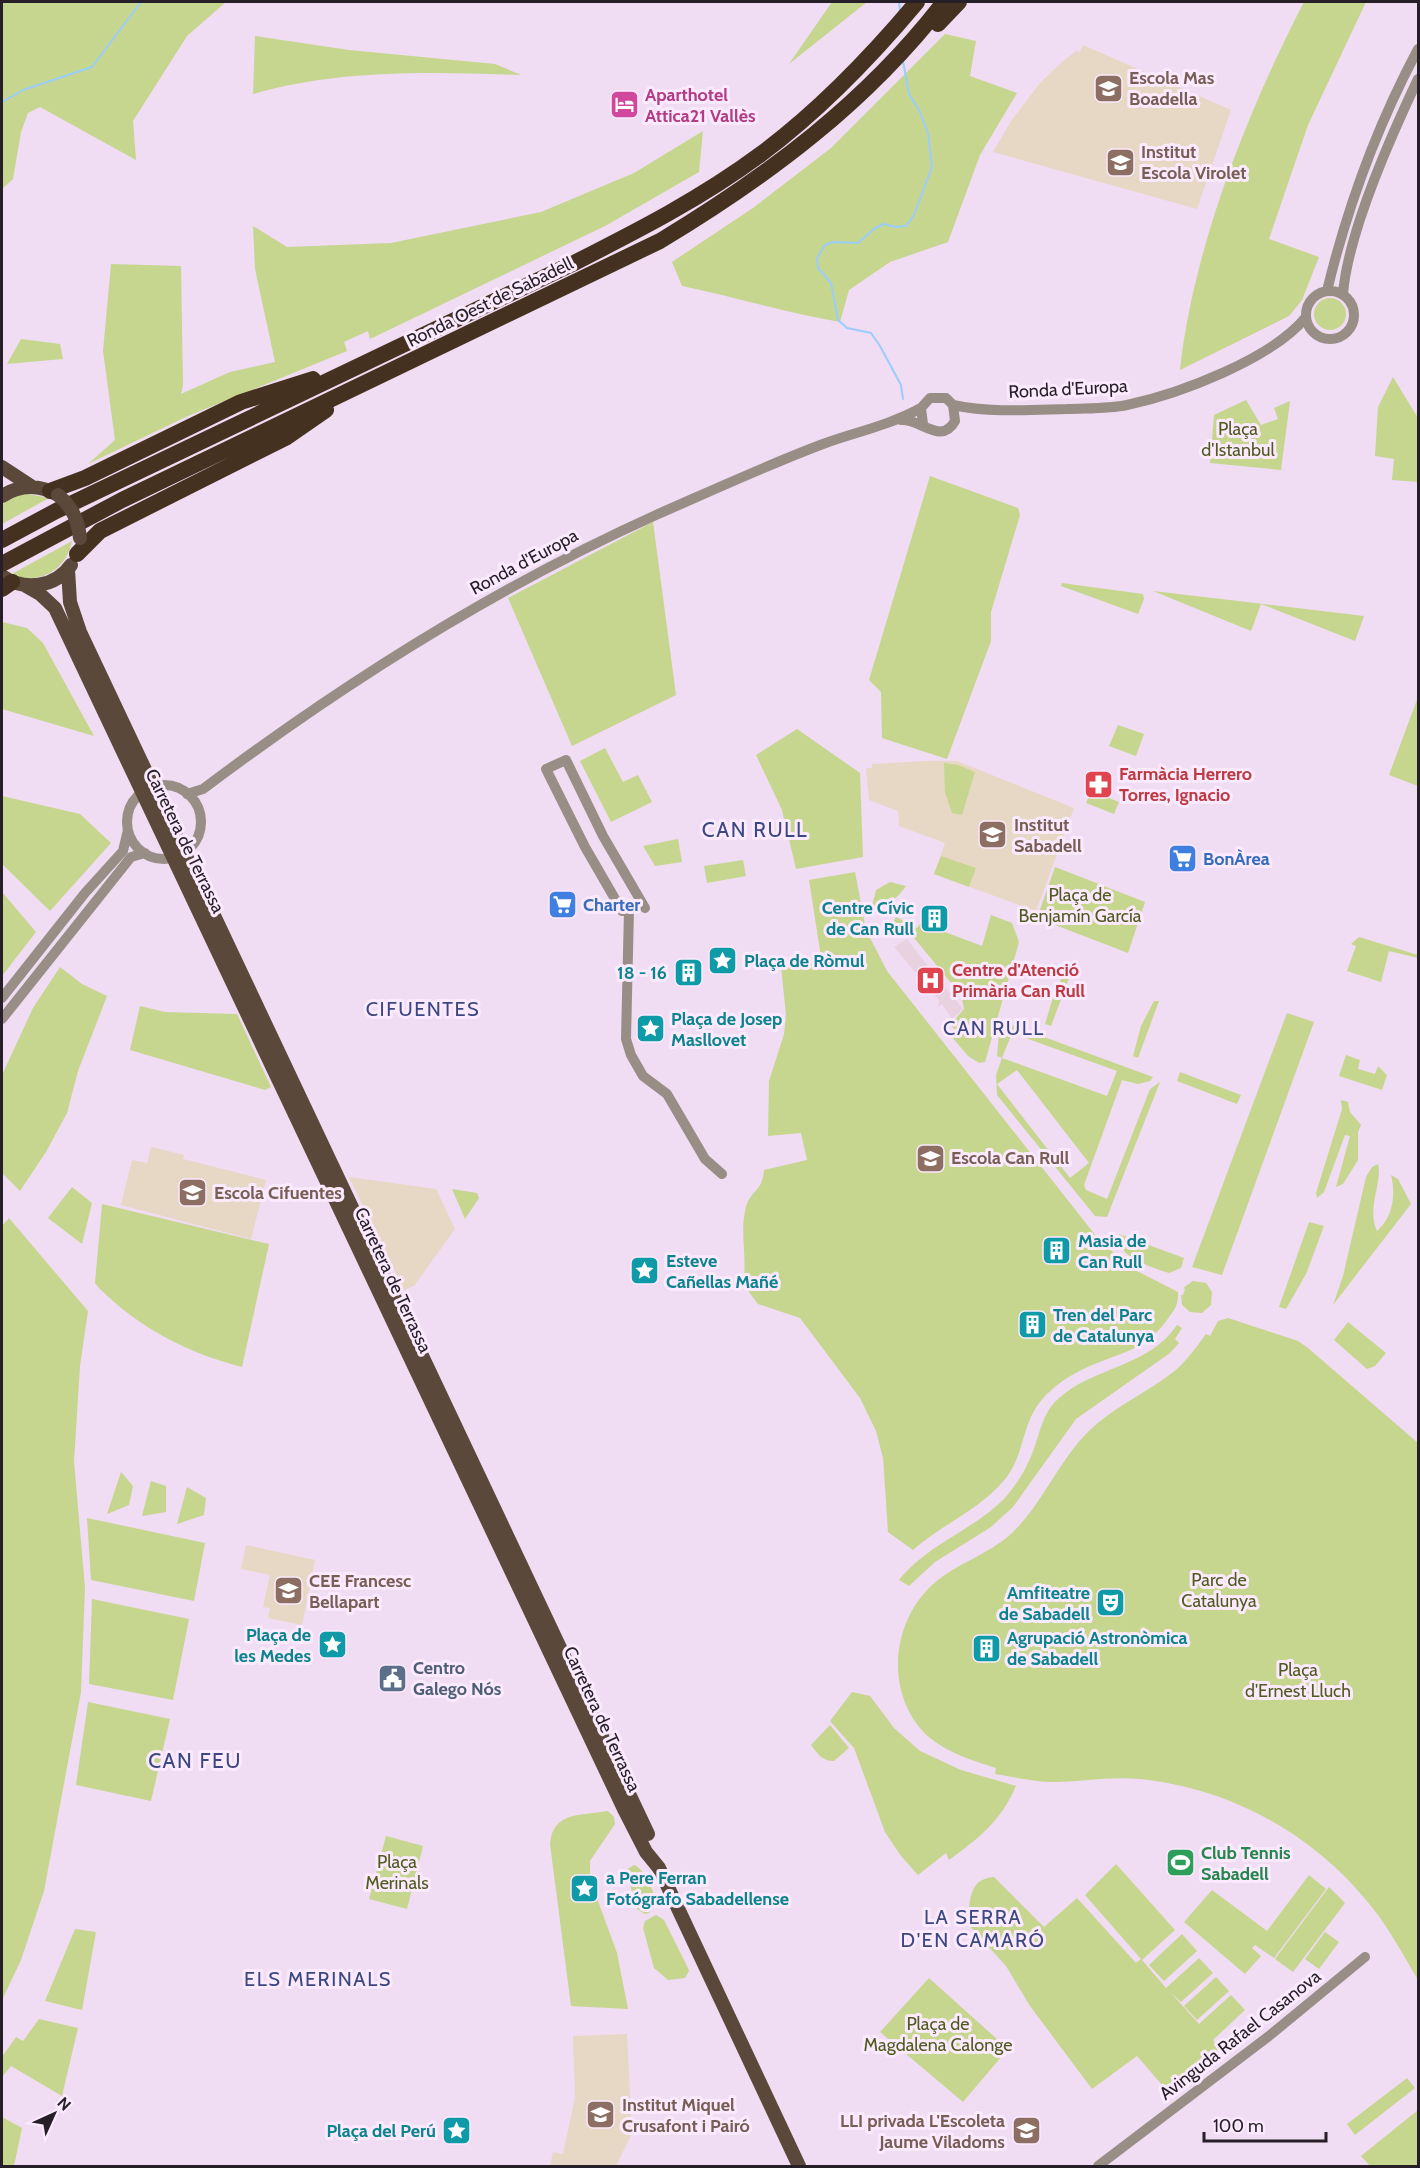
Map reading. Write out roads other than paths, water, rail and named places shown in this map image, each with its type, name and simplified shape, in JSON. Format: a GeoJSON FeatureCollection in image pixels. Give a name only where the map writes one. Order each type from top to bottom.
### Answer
{"type":"FeatureCollection","features":[{"type":"Feature","properties":{"kind":"highway"},"geometry":{"type":"LineString","coordinates":[[855,70],[902,2]]}},
{"type":"Feature","properties":{"kind":"highway","name":"Ronda Oest de Sabadell"},"geometry":{"type":"LineString","coordinates":[[2,540],[56,511],[572,264],[696,197],[770,147],[805,118],[855,70],[917,2]]}},
{"type":"Feature","properties":{"kind":"highway","name":"Ronda Oest de Sabadell"},"geometry":{"type":"LineString","coordinates":[[8,580],[122,500],[660,241],[732,197],[774,167],[878,78],[944,2]]}},
{"type":"Feature","properties":{"kind":"highway"},"geometry":{"type":"LineString","coordinates":[[878,78],[917,47],[959,2]]}},
{"type":"Feature","properties":{"kind":"highway"},"geometry":{"type":"LineString","coordinates":[[54,493],[242,402],[311,379],[341,374]]}},
{"type":"Feature","properties":{"kind":"highway"},"geometry":{"type":"LineString","coordinates":[[78,546],[99,531],[287,437],[358,386]]}},
{"type":"Feature","properties":{"kind":"main road"},"geometry":{"type":"LineString","coordinates":[[2,467],[30,486],[54,493],[72,510],[78,523],[78,546],[68,570],[47,583],[8,580]]}},
{"type":"Feature","properties":{"kind":"main road"},"geometry":{"type":"LineString","coordinates":[[2,496],[10,490],[30,486]]}},
{"type":"Feature","properties":{"kind":"main road","name":"Carretera de Terrassa"},"geometry":{"type":"LineString","coordinates":[[68,570],[70,602],[80,632],[151,786],[240,999],[605,1768],[646,1852],[658,1867]]}},
{"type":"Feature","properties":{"kind":"main road","name":"Carretera de Terrassa"},"geometry":{"type":"LineString","coordinates":[[8,580],[40,594],[55,608],[133,774],[151,786]]}},
{"type":"Feature","properties":{"kind":"main road","name":"Carretera de Terrassa"},"geometry":{"type":"LineString","coordinates":[[179,855],[628,1791],[654,1848],[658,1867],[799,2166]]}},
{"type":"Feature","properties":{"kind":"main road"},"geometry":{"type":"LineString","coordinates":[[605,1768],[628,1791]]}},
{"type":"Feature","properties":{"kind":"street","name":"Ronda d'Europa"},"geometry":{"type":"LineString","coordinates":[[1286,337],[1305,316],[1309,302],[1320,293],[1327,291],[1349,218],[1381,129],[1399,85],[1419,49]]}},
{"type":"Feature","properties":{"kind":"street"},"geometry":{"type":"LineString","coordinates":[[1327,291],[1343,294],[1360,222],[1388,148],[1419,79]]}},
{"type":"Feature","properties":{"kind":"street","name":"Ronda d'Europa"},"geometry":{"type":"LineString","coordinates":[[187,794],[202,789],[284,728],[388,660],[482,603],[566,558],[656,515],[811,450],[891,421],[921,408],[924,402],[936,397],[946,398],[953,405],[981,410],[1057,410],[1126,405],[1208,380],[1286,337],[1313,332],[1332,339],[1345,333],[1351,327],[1353,320],[1352,306],[1343,294]]}},
{"type":"Feature","properties":{"kind":"street"},"geometry":{"type":"LineString","coordinates":[[1305,316],[1313,332]]}},
{"type":"Feature","properties":{"kind":"street"},"geometry":{"type":"LineString","coordinates":[[953,405],[955,421]]}},
{"type":"Feature","properties":{"kind":"street"},"geometry":{"type":"LineString","coordinates":[[921,408],[923,424]]}},
{"type":"Feature","properties":{"kind":"street","name":"Ronda d'Europa"},"geometry":{"type":"LineString","coordinates":[[891,421],[909,419],[937,432],[945,431],[955,421],[981,410]]}},
{"type":"Feature","properties":{"kind":"street"},"geometry":{"type":"LineString","coordinates":[[645,908],[603,836],[566,760],[546,770],[585,847],[625,910],[626,1039],[631,1055],[643,1076],[667,1094],[705,1159],[722,1174]]}},
{"type":"Feature","properties":{"kind":"street"},"geometry":{"type":"LineString","coordinates":[[2,998],[85,893],[123,850],[129,829],[131,806],[151,786],[173,787],[187,794],[196,804]]}},
{"type":"Feature","properties":{"kind":"street"},"geometry":{"type":"LineString","coordinates":[[129,829],[133,843],[145,854],[159,858],[179,855],[194,843],[200,829],[196,804],[202,789]]}},
{"type":"Feature","properties":{"kind":"street"},"geometry":{"type":"LineString","coordinates":[[2,1019],[131,857],[145,854]]}},
{"type":"Feature","properties":{"kind":"street","name":"Avinguda Rafael Casanova"},"geometry":{"type":"LineString","coordinates":[[1098,2166],[1269,2036],[1365,1957]]}},
{"type":"Feature","properties":{"kind":"waterway"},"geometry":{"type":"LineString","coordinates":[[2,102],[23,90],[92,67],[141,2]]}},
{"type":"Feature","properties":{"kind":"waterway"},"geometry":{"type":"LineString","coordinates":[[899,2],[900,11]]}},
{"type":"Feature","properties":{"kind":"waterway"},"geometry":{"type":"LineString","coordinates":[[903,61],[909,94],[919,110],[928,133],[932,167],[914,215],[906,226],[895,227],[884,224],[874,229],[858,243],[834,242],[825,245],[817,259],[818,268],[831,283],[838,320],[847,328],[871,333],[901,385],[903,399]]}},
{"type":"Feature","properties":{"kind":"place","name":"Escola Mas Boadella"},"geometry":{"type":"Point","coordinates":[1108,88]}},
{"type":"Feature","properties":{"kind":"place","name":"Aparthotel Attica21 Vallès"},"geometry":{"type":"Point","coordinates":[624,105]}},
{"type":"Feature","properties":{"kind":"place","name":"Institut Escola Virolet"},"geometry":{"type":"Point","coordinates":[1120,162]}},
{"type":"Feature","properties":{"kind":"place","name":"Farmàcia Herrero Torres, Ignacio"},"geometry":{"type":"Point","coordinates":[1098,784]}},
{"type":"Feature","properties":{"kind":"place","name":"Institut Sabadell"},"geometry":{"type":"Point","coordinates":[993,835]}},
{"type":"Feature","properties":{"kind":"place","name":"BonÀrea"},"geometry":{"type":"Point","coordinates":[1182,859]}},
{"type":"Feature","properties":{"kind":"place","name":"Charter"},"geometry":{"type":"Point","coordinates":[562,905]}},
{"type":"Feature","properties":{"kind":"place","name":"Centre Cívic de Can Rull"},"geometry":{"type":"Point","coordinates":[935,918]}},
{"type":"Feature","properties":{"kind":"place","name":"Plaça de Ròmul"},"geometry":{"type":"Point","coordinates":[723,961]}},
{"type":"Feature","properties":{"kind":"place","name":"18 - 16"},"geometry":{"type":"Point","coordinates":[688,973]}},
{"type":"Feature","properties":{"kind":"place","name":"Centre d'Atenció Primària Can Rull"},"geometry":{"type":"Point","coordinates":[931,980]}},
{"type":"Feature","properties":{"kind":"place","name":"Plaça de Josep Masllovet"},"geometry":{"type":"Point","coordinates":[650,1029]}},
{"type":"Feature","properties":{"kind":"place","name":"Escola Can Rull"},"geometry":{"type":"Point","coordinates":[930,1158]}},
{"type":"Feature","properties":{"kind":"place","name":"Escola Cifuentes"},"geometry":{"type":"Point","coordinates":[193,1193]}},
{"type":"Feature","properties":{"kind":"place","name":"Masia de Can Rull"},"geometry":{"type":"Point","coordinates":[1057,1251]}},
{"type":"Feature","properties":{"kind":"place","name":"Esteve Cañellas Mañé"},"geometry":{"type":"Point","coordinates":[645,1271]}},
{"type":"Feature","properties":{"kind":"place","name":"Tren del Parc de Catalunya"},"geometry":{"type":"Point","coordinates":[1032,1325]}},
{"type":"Feature","properties":{"kind":"place","name":"CEE Francesc Bellapart"},"geometry":{"type":"Point","coordinates":[288,1591]}},
{"type":"Feature","properties":{"kind":"place","name":"Amfiteatre de Sabadell"},"geometry":{"type":"Point","coordinates":[1111,1603]}},
{"type":"Feature","properties":{"kind":"place","name":"Plaça de les Medes"},"geometry":{"type":"Point","coordinates":[332,1645]}},
{"type":"Feature","properties":{"kind":"place","name":"Agrupació Astronòmica de Sabadell"},"geometry":{"type":"Point","coordinates":[986,1648]}},
{"type":"Feature","properties":{"kind":"place","name":"Centro Galego Nós"},"geometry":{"type":"Point","coordinates":[392,1678]}},
{"type":"Feature","properties":{"kind":"place","name":"Club Tennis Sabadell"},"geometry":{"type":"Point","coordinates":[1180,1863]}},
{"type":"Feature","properties":{"kind":"place","name":"a Pere Ferran Fotógrafo Sabadellense"},"geometry":{"type":"Point","coordinates":[585,1888]}},
{"type":"Feature","properties":{"kind":"place","name":"Institut Miquel Crusafont i Pairó"},"geometry":{"type":"Point","coordinates":[601,2115]}},
{"type":"Feature","properties":{"kind":"place","name":"Plaça del Perú"},"geometry":{"type":"Point","coordinates":[457,2131]}},
{"type":"Feature","properties":{"kind":"place","name":"LLI privada L'Escoleta Jaume Viladoms"},"geometry":{"type":"Point","coordinates":[1026,2131]}},
{"type":"Feature","properties":{"kind":"district","name":"CAN RULL"},"geometry":{"type":"Point","coordinates":[755,830]}},
{"type":"Feature","properties":{"kind":"district","name":"CIFUENTES"},"geometry":{"type":"Point","coordinates":[423,1009]}},
{"type":"Feature","properties":{"kind":"district","name":"CAN RULL"},"geometry":{"type":"Point","coordinates":[994,1028]}},
{"type":"Feature","properties":{"kind":"district","name":"CAN FEU"},"geometry":{"type":"Point","coordinates":[195,1761]}},
{"type":"Feature","properties":{"kind":"district","name":"LA SERRA D'EN CAMARÓ"},"geometry":{"type":"Point","coordinates":[973,1928]}},
{"type":"Feature","properties":{"kind":"district","name":"ELS MERINALS"},"geometry":{"type":"Point","coordinates":[318,1979]}},
{"type":"Feature","properties":{"kind":"park label","name":"Plaça d'Istanbul"},"geometry":{"type":"Point","coordinates":[1238,439]}},
{"type":"Feature","properties":{"kind":"park label","name":"Plaça de Benjamín García"},"geometry":{"type":"Point","coordinates":[1080,905]}},
{"type":"Feature","properties":{"kind":"park label","name":"Parc de Catalunya"},"geometry":{"type":"Point","coordinates":[1219,1590]}},
{"type":"Feature","properties":{"kind":"park label","name":"Plaça d'Ernest Lluch"},"geometry":{"type":"Point","coordinates":[1298,1680]}},
{"type":"Feature","properties":{"kind":"park label","name":"Plaça Merinals"},"geometry":{"type":"Point","coordinates":[397,1872]}},
{"type":"Feature","properties":{"kind":"park label","name":"Plaça de Magdalena Calonge"},"geometry":{"type":"Point","coordinates":[938,2034]}}]}
